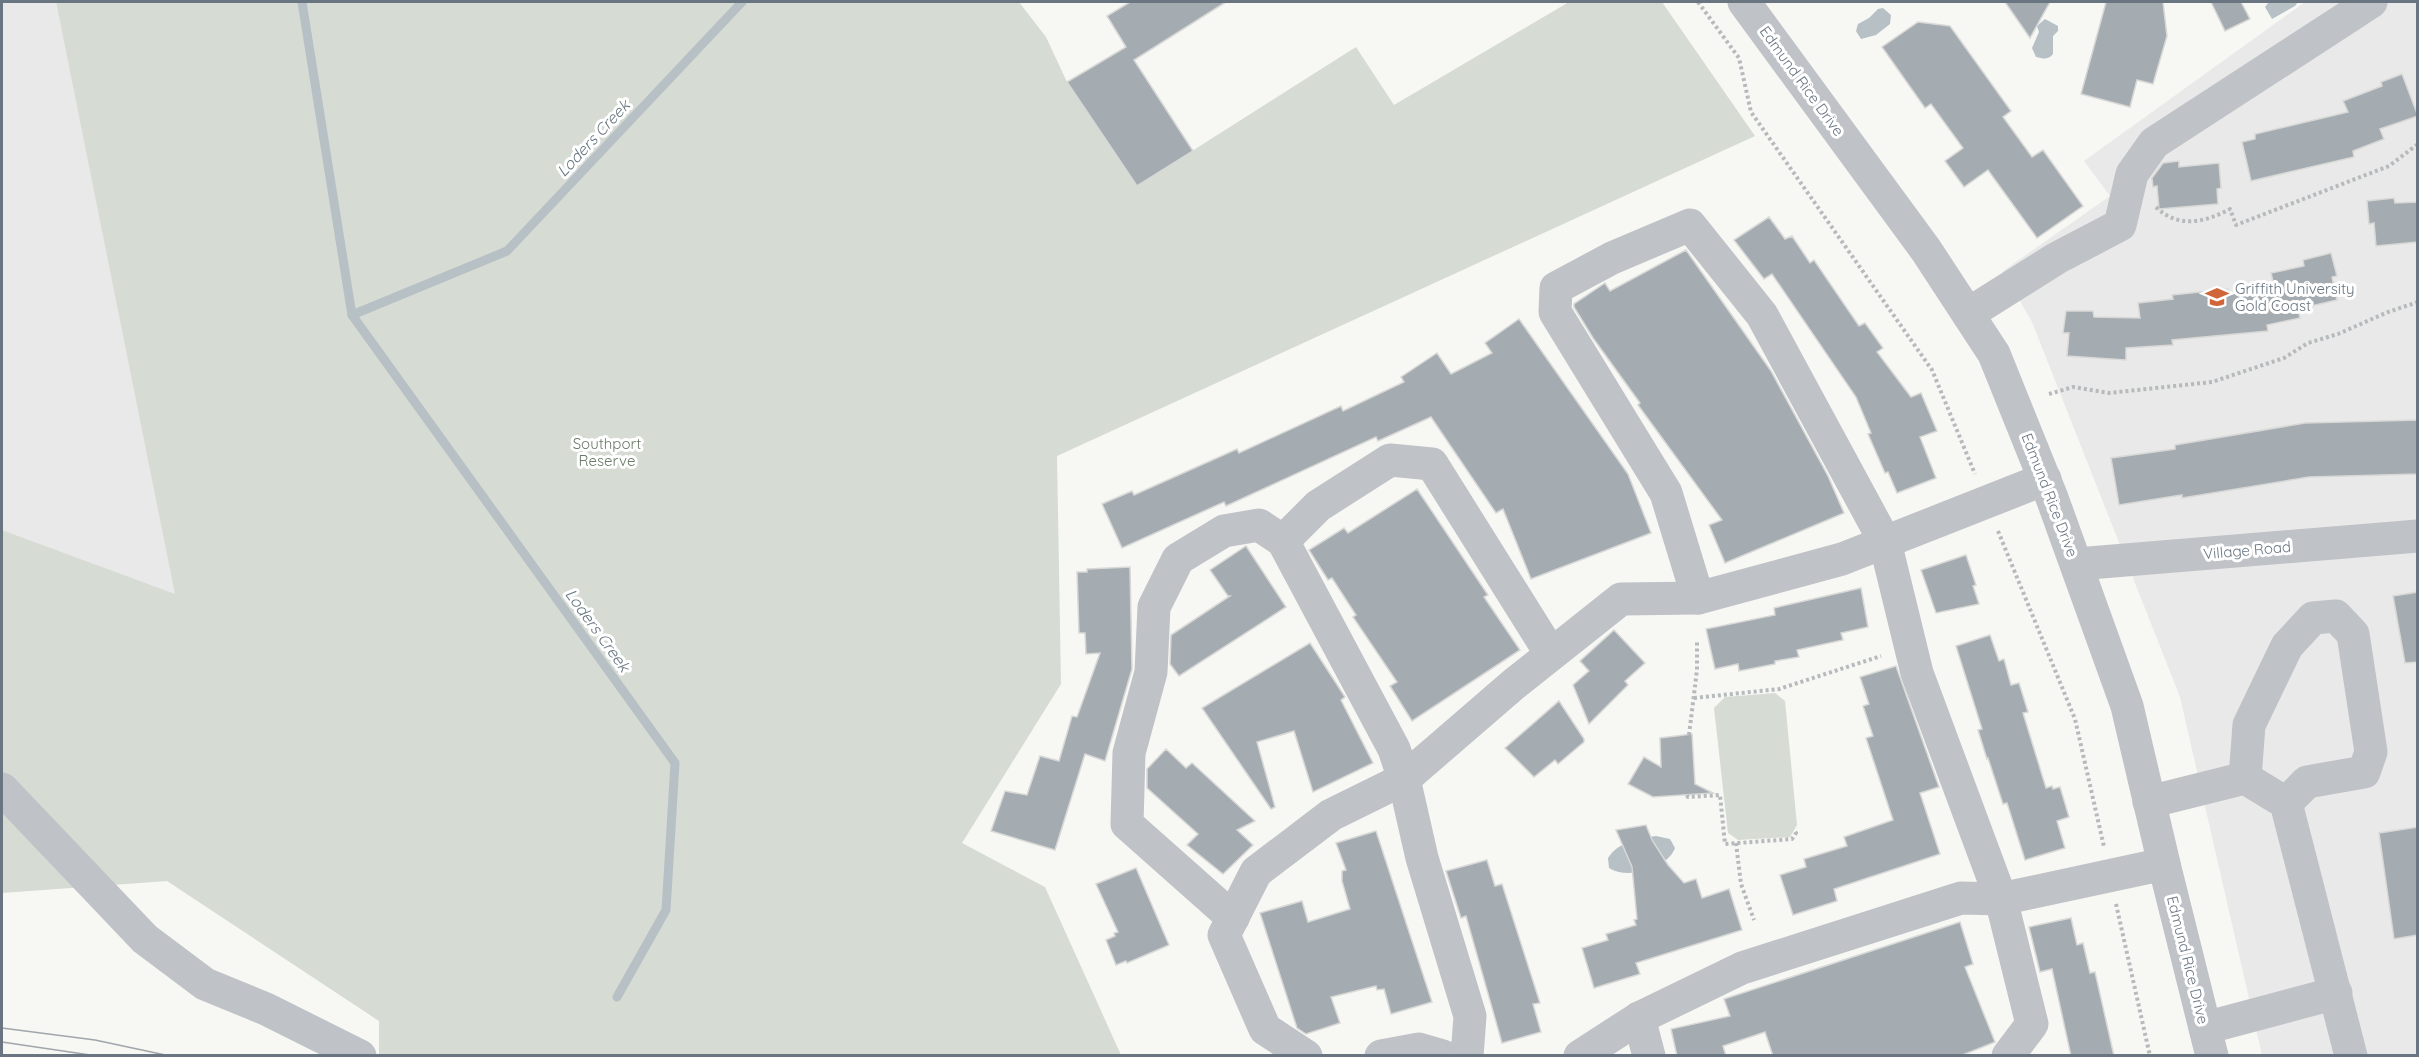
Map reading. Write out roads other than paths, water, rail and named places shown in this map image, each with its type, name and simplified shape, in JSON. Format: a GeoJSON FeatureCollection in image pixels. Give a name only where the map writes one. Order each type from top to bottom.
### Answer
{"type":"FeatureCollection","features":[{"type":"Feature","properties":{"kind":"street","name":"Edmund Rice Drive"},"geometry":{"type":"LineString","coordinates":[[1744,2],[1926,250],[1994,354],[2045,479],[2127,706],[2209,1042]]}},
{"type":"Feature","properties":{"kind":"street"},"geometry":{"type":"LineString","coordinates":[[1968,314],[2057,258],[2120,225],[2132,174],[2154,143],[2371,2]]}},
{"type":"Feature","properties":{"kind":"street"},"geometry":{"type":"LineString","coordinates":[[1698,598],[1666,493],[1555,312],[1556,288],[1612,258],[1690,225],[1762,315],[1885,542],[1917,674],[2001,899],[2032,1024],[2008,1056]]}},
{"type":"Feature","properties":{"kind":"street"},"geometry":{"type":"LineString","coordinates":[[1283,541],[1318,506],[1390,460],[1432,464],[1551,654]]}},
{"type":"Feature","properties":{"kind":"street"},"geometry":{"type":"LineString","coordinates":[[1297,1053],[1265,1029],[1224,935],[1256,872],[1331,814],[1404,779],[1551,654],[1621,599],[1698,598],[1842,559],[2045,479]]}},
{"type":"Feature","properties":{"kind":"street"},"geometry":{"type":"LineString","coordinates":[[1233,918],[1127,824],[1129,753],[1151,672],[1154,607],[1178,559],[1224,531],[1259,525],[1283,541],[1394,749],[1404,779],[1422,858],[1470,1016],[1467,1056]]}},
{"type":"Feature","properties":{"kind":"street","name":"Village Road"},"geometry":{"type":"LineString","coordinates":[[2077,564],[2418,537]]}},
{"type":"Feature","properties":{"kind":"street"},"geometry":{"type":"LineString","coordinates":[[2245,778],[2249,724],[2287,646],[2313,618],[2336,616],[2353,634],[2371,752],[2364,772],[2307,782],[2286,803]]}},
{"type":"Feature","properties":{"kind":"street"},"geometry":{"type":"LineString","coordinates":[[2149,802],[2245,778],[2286,803],[2351,1056]]}},
{"type":"Feature","properties":{"kind":"street"},"geometry":{"type":"LineString","coordinates":[[2,789],[145,939],[205,984],[266,1009],[360,1056]]}},
{"type":"Feature","properties":{"kind":"street"},"geometry":{"type":"LineString","coordinates":[[1580,1056],[1639,1018],[1742,968],[1961,898],[2001,899],[2164,864]]}},
{"type":"Feature","properties":{"kind":"street"},"geometry":{"type":"LineString","coordinates":[[2209,1042],[2336,993]]}},
{"type":"Feature","properties":{"kind":"street"},"geometry":{"type":"LineString","coordinates":[[1639,1018],[1649,1056]]}},
{"type":"Feature","properties":{"kind":"street"},"geometry":{"type":"LineString","coordinates":[[1381,1056],[1419,1049],[1443,1056]]}},
{"type":"Feature","properties":{"kind":"waterway","name":"Loders Creek"},"geometry":{"type":"LineString","coordinates":[[302,2],[352,315],[675,763],[666,910],[617,997]]}},
{"type":"Feature","properties":{"kind":"waterway","name":"Loders Creek"},"geometry":{"type":"LineString","coordinates":[[352,315],[507,251],[742,2]]}},
{"type":"Feature","properties":{"kind":"tram line"},"geometry":{"type":"LineString","coordinates":[[2,1028],[95,1040],[170,1056]]}},
{"type":"Feature","properties":{"kind":"tram line"},"geometry":{"type":"LineString","coordinates":[[2,1042],[97,1056]]}},
{"type":"Feature","properties":{"kind":"place","name":"Griffith University Gold Coast"},"geometry":{"type":"Point","coordinates":[2217,297]}},
{"type":"Feature","properties":{"kind":"park label","name":"Southport Reserve"},"geometry":{"type":"Point","coordinates":[607,452]}}]}
